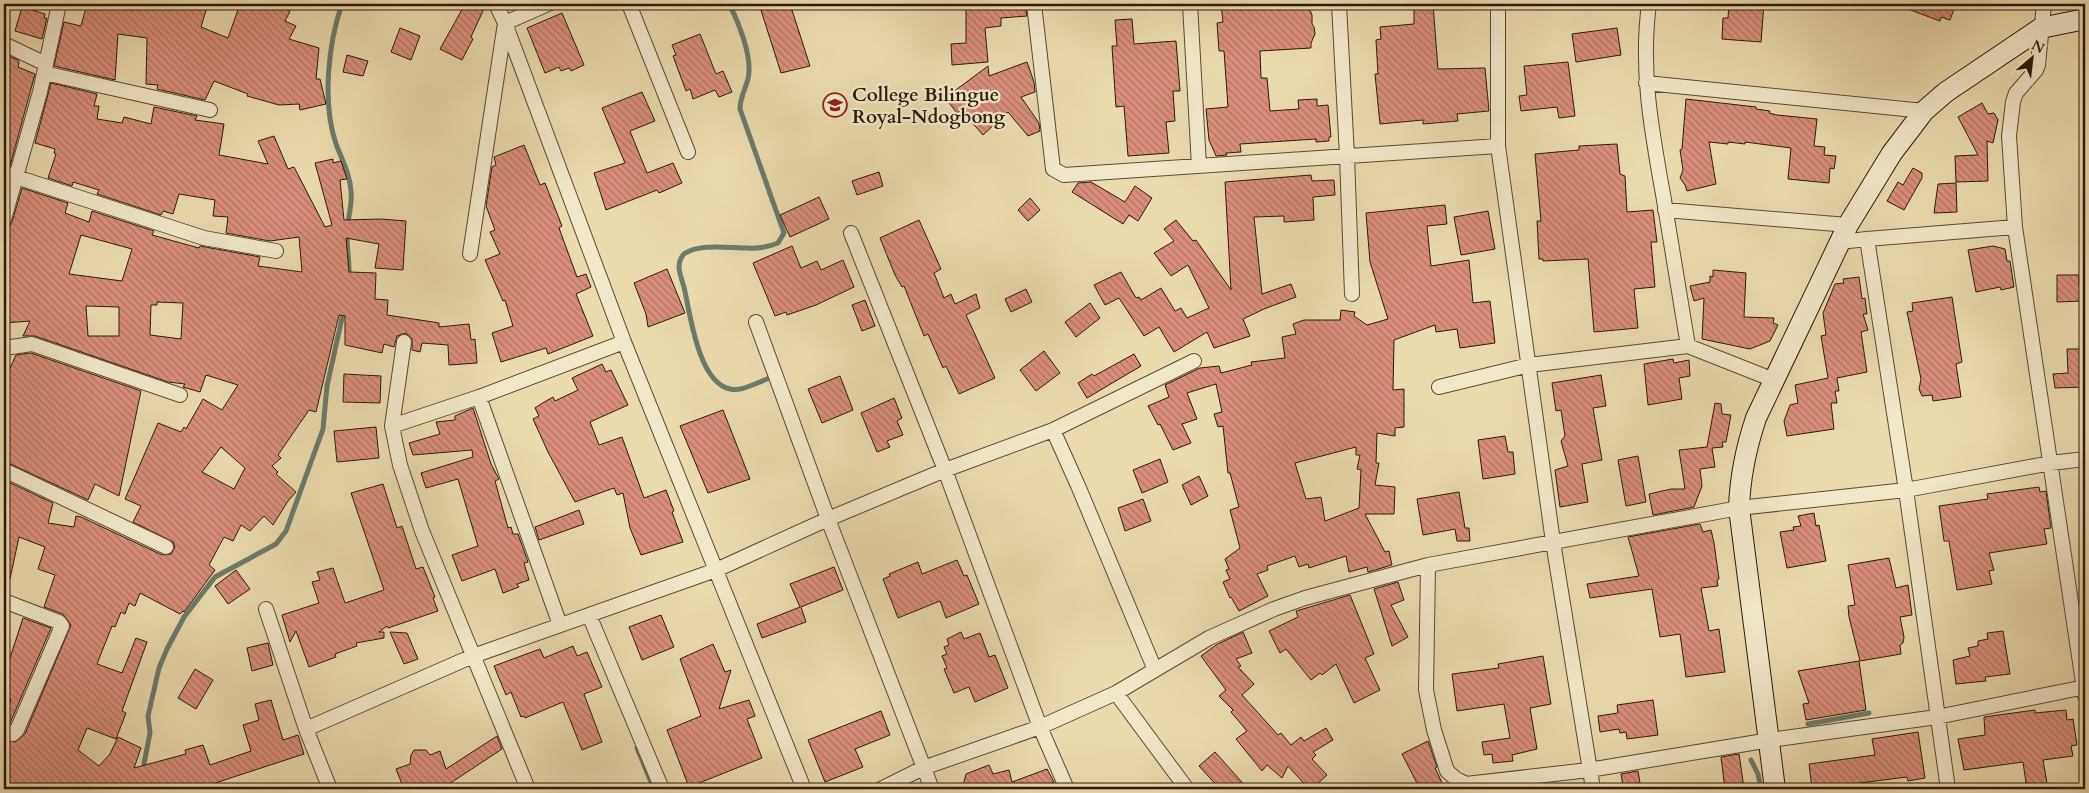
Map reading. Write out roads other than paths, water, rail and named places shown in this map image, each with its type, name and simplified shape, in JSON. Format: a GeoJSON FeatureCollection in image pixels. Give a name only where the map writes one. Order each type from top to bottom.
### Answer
{"type":"FeatureCollection","features":[{"type":"Feature","properties":{"kind":"main road"},"geometry":{"type":"LineString","coordinates":[[1775,789],[1739,508],[1740,474],[1746,446],[1756,418],[1844,234],[1892,154],[1924,111],[1946,92],[2041,28],[2085,19]]}},
{"type":"Feature","properties":{"kind":"street"},"geometry":{"type":"LineString","coordinates":[[4,219],[10,176],[45,68],[59,4]]}},
{"type":"Feature","properties":{"kind":"street"},"geometry":{"type":"LineString","coordinates":[[496,4],[505,22],[624,342],[804,789]]}},
{"type":"Feature","properties":{"kind":"street"},"geometry":{"type":"LineString","coordinates":[[505,22],[548,4]]}},
{"type":"Feature","properties":{"kind":"street"},"geometry":{"type":"LineString","coordinates":[[629,4],[688,152]]}},
{"type":"Feature","properties":{"kind":"street"},"geometry":{"type":"LineString","coordinates":[[1034,4],[1053,169],[1064,175],[1498,146]]}},
{"type":"Feature","properties":{"kind":"street"},"geometry":{"type":"LineString","coordinates":[[1190,4],[1199,166]]}},
{"type":"Feature","properties":{"kind":"street"},"geometry":{"type":"LineString","coordinates":[[1339,4],[1348,156],[1352,294]]}},
{"type":"Feature","properties":{"kind":"street"},"geometry":{"type":"LineString","coordinates":[[1498,4],[1498,146],[1553,542],[1593,789]]}},
{"type":"Feature","properties":{"kind":"street"},"geometry":{"type":"LineString","coordinates":[[1649,4],[1645,50],[1646,83],[1688,346]]}},
{"type":"Feature","properties":{"kind":"street"},"geometry":{"type":"LineString","coordinates":[[1428,565],[1426,690],[1434,730],[1447,771],[1456,779],[1466,784],[1589,770],[1770,740],[1937,717],[2085,690],[2015,227],[2010,136],[2012,102],[2016,93],[2036,70],[2044,4]]}},
{"type":"Feature","properties":{"kind":"street"},"geometry":{"type":"LineString","coordinates":[[470,254],[505,22]]}},
{"type":"Feature","properties":{"kind":"street"},"geometry":{"type":"LineString","coordinates":[[4,44],[45,68],[210,110]]}},
{"type":"Feature","properties":{"kind":"street"},"geometry":{"type":"LineString","coordinates":[[1646,83],[1924,111]]}},
{"type":"Feature","properties":{"kind":"street"},"geometry":{"type":"LineString","coordinates":[[10,176],[204,238],[276,251]]}},
{"type":"Feature","properties":{"kind":"street"},"geometry":{"type":"LineString","coordinates":[[1665,210],[1844,234],[1867,239],[2015,227]]}},
{"type":"Feature","properties":{"kind":"street"},"geometry":{"type":"LineString","coordinates":[[851,233],[945,470],[1040,727],[1067,789]]}},
{"type":"Feature","properties":{"kind":"street"},"geometry":{"type":"LineString","coordinates":[[1867,239],[1906,490],[1948,789]]}},
{"type":"Feature","properties":{"kind":"street"},"geometry":{"type":"LineString","coordinates":[[756,322],[828,519],[932,789]]}},
{"type":"Feature","properties":{"kind":"street"},"geometry":{"type":"LineString","coordinates":[[404,342],[392,426],[400,465],[409,495],[528,789]]}},
{"type":"Feature","properties":{"kind":"street"},"geometry":{"type":"LineString","coordinates":[[392,426],[479,397],[624,342]]}},
{"type":"Feature","properties":{"kind":"street"},"geometry":{"type":"LineString","coordinates":[[4,348],[32,344],[180,395]]}},
{"type":"Feature","properties":{"kind":"street"},"geometry":{"type":"LineString","coordinates":[[1439,387],[1529,365],[1688,346],[1774,380]]}},
{"type":"Feature","properties":{"kind":"street"},"geometry":{"type":"LineString","coordinates":[[306,729],[473,656],[716,570],[828,519],[945,470],[1053,430],[1194,361]]}},
{"type":"Feature","properties":{"kind":"street"},"geometry":{"type":"LineString","coordinates":[[479,397],[560,625]]}},
{"type":"Feature","properties":{"kind":"street"},"geometry":{"type":"LineString","coordinates":[[1053,430],[1155,670]]}},
{"type":"Feature","properties":{"kind":"street"},"geometry":{"type":"LineString","coordinates":[[881,789],[923,768],[1040,727],[1116,693],[1209,638],[1274,609],[1305,598],[1428,565],[1739,508],[1906,490],[2085,459]]}},
{"type":"Feature","properties":{"kind":"street"},"geometry":{"type":"LineString","coordinates":[[4,470],[166,547]]}},
{"type":"Feature","properties":{"kind":"street"},"geometry":{"type":"LineString","coordinates":[[4,601],[60,622],[62,626],[17,730],[12,734],[4,730]]}},
{"type":"Feature","properties":{"kind":"street"},"geometry":{"type":"LineString","coordinates":[[266,609],[306,729],[330,789]]}},
{"type":"Feature","properties":{"kind":"street"},"geometry":{"type":"LineString","coordinates":[[590,615],[662,789]]}},
{"type":"Feature","properties":{"kind":"street"},"geometry":{"type":"LineString","coordinates":[[1116,693],[1187,789]]}},
{"type":"Feature","properties":{"kind":"waterway"},"geometry":{"type":"LineString","coordinates":[[342,4],[330,55],[328,92],[332,128],[350,185],[351,202],[347,231],[349,279]]}},
{"type":"Feature","properties":{"kind":"waterway"},"geometry":{"type":"LineString","coordinates":[[729,4],[741,31],[749,61],[748,79],[740,109],[784,233],[778,243],[770,246],[697,248],[684,254],[679,268],[697,345],[710,374],[719,384],[734,390],[767,379]]}},
{"type":"Feature","properties":{"kind":"waterway"},"geometry":{"type":"LineString","coordinates":[[145,771],[144,764],[150,733],[148,716],[159,668],[184,617],[215,577],[276,544],[286,531],[323,429],[327,386],[344,309]]}},
{"type":"Feature","properties":{"kind":"waterway"},"geometry":{"type":"LineString","coordinates":[[1808,724],[1869,713]]}},
{"type":"Feature","properties":{"kind":"waterway"},"geometry":{"type":"LineString","coordinates":[[637,748],[654,789]]}},
{"type":"Feature","properties":{"kind":"waterway"},"geometry":{"type":"LineString","coordinates":[[1751,760],[1758,774],[1761,789]]}},
{"type":"Feature","properties":{"kind":"place","name":"College Bilingue Royal-Ndogbong"},"geometry":{"type":"Point","coordinates":[835,105]}}]}
